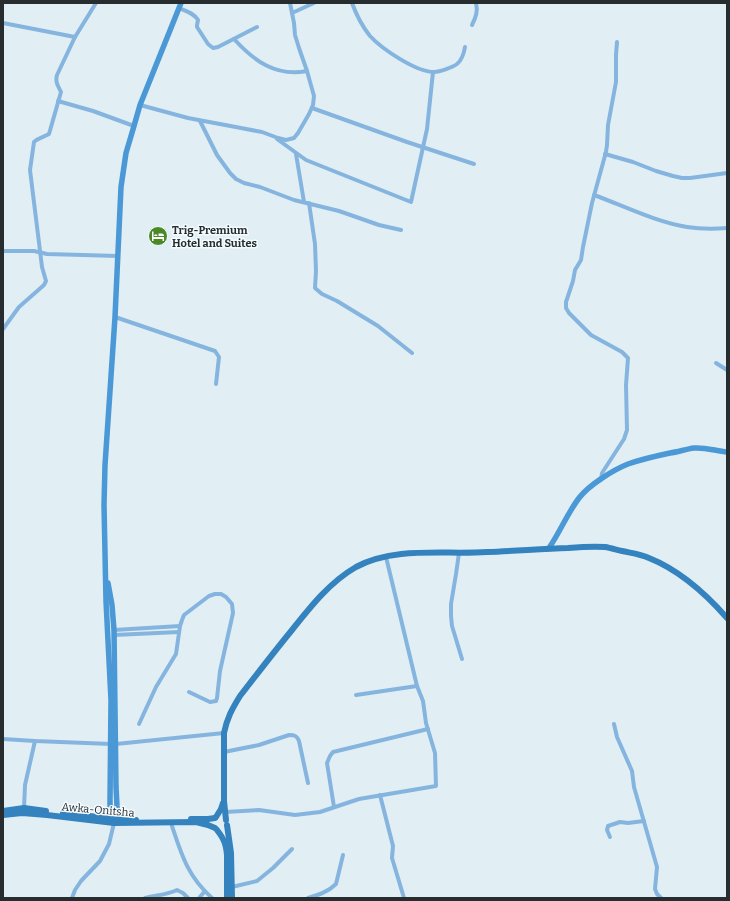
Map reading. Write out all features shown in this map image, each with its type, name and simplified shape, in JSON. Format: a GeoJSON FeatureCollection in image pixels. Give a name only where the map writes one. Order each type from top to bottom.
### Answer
{"type":"FeatureCollection","features":[{"type":"Feature","properties":{"kind":"main road"},"geometry":{"type":"LineString","coordinates":[[117,822],[110,688],[104,505],[121,188],[126,153],[140,105],[180,5]]}},
{"type":"Feature","properties":{"kind":"main road"},"geometry":{"type":"LineString","coordinates":[[549,548],[554,542],[572,507],[580,497],[592,485],[609,474],[628,464],[647,458],[694,448],[727,452]]}},
{"type":"Feature","properties":{"kind":"main road"},"geometry":{"type":"LineString","coordinates":[[232,898],[232,853],[224,801],[224,733],[230,712],[240,696],[318,598],[345,574],[358,566],[376,559],[397,554],[604,547],[637,554],[666,566],[704,595],[727,618]]}},
{"type":"Feature","properties":{"kind":"main road"},"geometry":{"type":"LineString","coordinates":[[106,573],[112,605],[114,633],[113,744],[110,801],[106,820]]}},
{"type":"Feature","properties":{"kind":"main road"},"geometry":{"type":"LineString","coordinates":[[224,801],[213,823],[223,838],[227,855],[227,898]]}},
{"type":"Feature","properties":{"kind":"main road","name":"Awka-Onitsha"},"geometry":{"type":"LineString","coordinates":[[3,811],[24,808],[117,822],[196,822],[216,829]]}},
{"type":"Feature","properties":{"kind":"main road","name":"Awka-Onitsha"},"geometry":{"type":"LineString","coordinates":[[3,815],[22,813],[106,820]]}},
{"type":"Feature","properties":{"kind":"main road"},"geometry":{"type":"LineString","coordinates":[[216,818],[223,817],[227,823]]}},
{"type":"Feature","properties":{"kind":"main road","name":"Awka-Onitsha"},"geometry":{"type":"LineString","coordinates":[[117,822],[181,818],[216,818]]}},
{"type":"Feature","properties":{"kind":"main road"},"geometry":{"type":"LineString","coordinates":[[216,829],[224,829],[227,823]]}},
{"type":"Feature","properties":{"kind":"street"},"geometry":{"type":"LineString","coordinates":[[3,329],[19,307],[44,285],[46,281],[42,267],[30,170],[34,142],[49,134],[61,92],[56,80],[57,75],[75,37],[96,3]]}},
{"type":"Feature","properties":{"kind":"street"},"geometry":{"type":"LineString","coordinates":[[140,105],[200,121],[262,132],[286,140],[294,138],[303,126],[312,108],[314,96],[295,35],[290,3]]}},
{"type":"Feature","properties":{"kind":"street"},"geometry":{"type":"LineString","coordinates":[[292,13],[314,3]]}},
{"type":"Feature","properties":{"kind":"street"},"geometry":{"type":"LineString","coordinates":[[352,3],[362,24],[370,36],[393,55],[420,69],[433,72],[440,71],[457,64],[461,60],[465,47]]}},
{"type":"Feature","properties":{"kind":"street"},"geometry":{"type":"LineString","coordinates":[[472,25],[476,18],[478,9],[476,3]]}},
{"type":"Feature","properties":{"kind":"street"},"geometry":{"type":"LineString","coordinates":[[180,5],[195,15],[198,20],[197,28],[213,48],[218,47],[257,27]]}},
{"type":"Feature","properties":{"kind":"street"},"geometry":{"type":"LineString","coordinates":[[3,23],[75,37]]}},
{"type":"Feature","properties":{"kind":"street"},"geometry":{"type":"LineString","coordinates":[[234,39],[246,52],[266,66],[287,72],[307,71]]}},
{"type":"Feature","properties":{"kind":"street"},"geometry":{"type":"LineString","coordinates":[[601,480],[602,473],[624,439],[627,430],[626,390],[628,358],[622,352],[591,335],[567,311],[565,305],[575,270],[581,260],[594,195],[607,145],[609,115],[616,82],[617,42]]}},
{"type":"Feature","properties":{"kind":"street"},"geometry":{"type":"LineString","coordinates":[[274,137],[306,160],[411,202],[424,147],[433,72]]}},
{"type":"Feature","properties":{"kind":"street"},"geometry":{"type":"LineString","coordinates":[[58,100],[134,126]]}},
{"type":"Feature","properties":{"kind":"street"},"geometry":{"type":"LineString","coordinates":[[312,108],[474,164]]}},
{"type":"Feature","properties":{"kind":"street"},"geometry":{"type":"LineString","coordinates":[[200,121],[217,155],[236,179],[244,183],[260,186],[294,200],[339,211],[379,225],[401,230]]}},
{"type":"Feature","properties":{"kind":"street"},"geometry":{"type":"LineString","coordinates":[[296,154],[315,244],[315,288],[322,294],[337,301],[378,326],[412,353]]}},
{"type":"Feature","properties":{"kind":"street"},"geometry":{"type":"LineString","coordinates":[[605,154],[682,178],[727,173]]}},
{"type":"Feature","properties":{"kind":"street"},"geometry":{"type":"LineString","coordinates":[[594,195],[666,222],[678,225],[698,228],[727,228]]}},
{"type":"Feature","properties":{"kind":"street"},"geometry":{"type":"LineString","coordinates":[[3,251],[118,256]]}},
{"type":"Feature","properties":{"kind":"street"},"geometry":{"type":"LineString","coordinates":[[115,317],[214,351],[218,358],[216,384]]}},
{"type":"Feature","properties":{"kind":"street"},"geometry":{"type":"LineString","coordinates":[[716,363],[727,370]]}},
{"type":"Feature","properties":{"kind":"street"},"geometry":{"type":"LineString","coordinates":[[458,553],[451,604],[451,616],[452,626],[462,659]]}},
{"type":"Feature","properties":{"kind":"street"},"geometry":{"type":"LineString","coordinates":[[225,812],[259,810],[295,815],[320,812],[359,799],[436,786],[435,753],[428,729],[423,701],[417,686],[386,557]]}},
{"type":"Feature","properties":{"kind":"street"},"geometry":{"type":"LineString","coordinates":[[139,724],[156,687],[176,654],[180,626],[184,615],[209,596],[221,594],[232,604],[233,612],[220,670],[216,701],[210,702],[188,692]]}},
{"type":"Feature","properties":{"kind":"street"},"geometry":{"type":"LineString","coordinates":[[114,633],[180,626]]}},
{"type":"Feature","properties":{"kind":"street"},"geometry":{"type":"LineString","coordinates":[[114,633],[179,632]]}},
{"type":"Feature","properties":{"kind":"street"},"geometry":{"type":"LineString","coordinates":[[356,695],[417,686]]}},
{"type":"Feature","properties":{"kind":"street"},"geometry":{"type":"LineString","coordinates":[[614,724],[617,737],[632,771],[634,787],[657,867],[655,889],[661,898]]}},
{"type":"Feature","properties":{"kind":"street"},"geometry":{"type":"LineString","coordinates":[[334,807],[327,763],[333,752],[428,729]]}},
{"type":"Feature","properties":{"kind":"street"},"geometry":{"type":"LineString","coordinates":[[3,739],[35,742],[113,744],[224,733]]}},
{"type":"Feature","properties":{"kind":"street"},"geometry":{"type":"LineString","coordinates":[[224,752],[259,745],[294,735],[299,741],[308,783]]}},
{"type":"Feature","properties":{"kind":"street"},"geometry":{"type":"LineString","coordinates":[[24,808],[25,785],[35,742]]}},
{"type":"Feature","properties":{"kind":"street"},"geometry":{"type":"LineString","coordinates":[[380,795],[393,846],[392,858],[404,898]]}},
{"type":"Feature","properties":{"kind":"street"},"geometry":{"type":"LineString","coordinates":[[610,837],[607,830],[608,826],[620,822],[628,823],[644,821]]}},
{"type":"Feature","properties":{"kind":"street"},"geometry":{"type":"LineString","coordinates":[[74,897],[75,890],[100,861],[109,844],[117,822]]}},
{"type":"Feature","properties":{"kind":"street"},"geometry":{"type":"LineString","coordinates":[[171,822],[183,859],[191,874],[212,898]]}},
{"type":"Feature","properties":{"kind":"street"},"geometry":{"type":"LineString","coordinates":[[232,887],[257,881],[273,868],[292,849]]}},
{"type":"Feature","properties":{"kind":"street"},"geometry":{"type":"LineString","coordinates":[[308,898],[318,896],[336,884],[343,855]]}},
{"type":"Feature","properties":{"kind":"street"},"geometry":{"type":"LineString","coordinates":[[145,898],[171,893],[177,890],[188,898]]}},
{"type":"Feature","properties":{"kind":"street"},"geometry":{"type":"LineString","coordinates":[[199,898],[205,891]]}},
{"type":"Feature","properties":{"kind":"place","name":"Trig-Premium Hotel and Suites"},"geometry":{"type":"Point","coordinates":[158,236]}}]}
